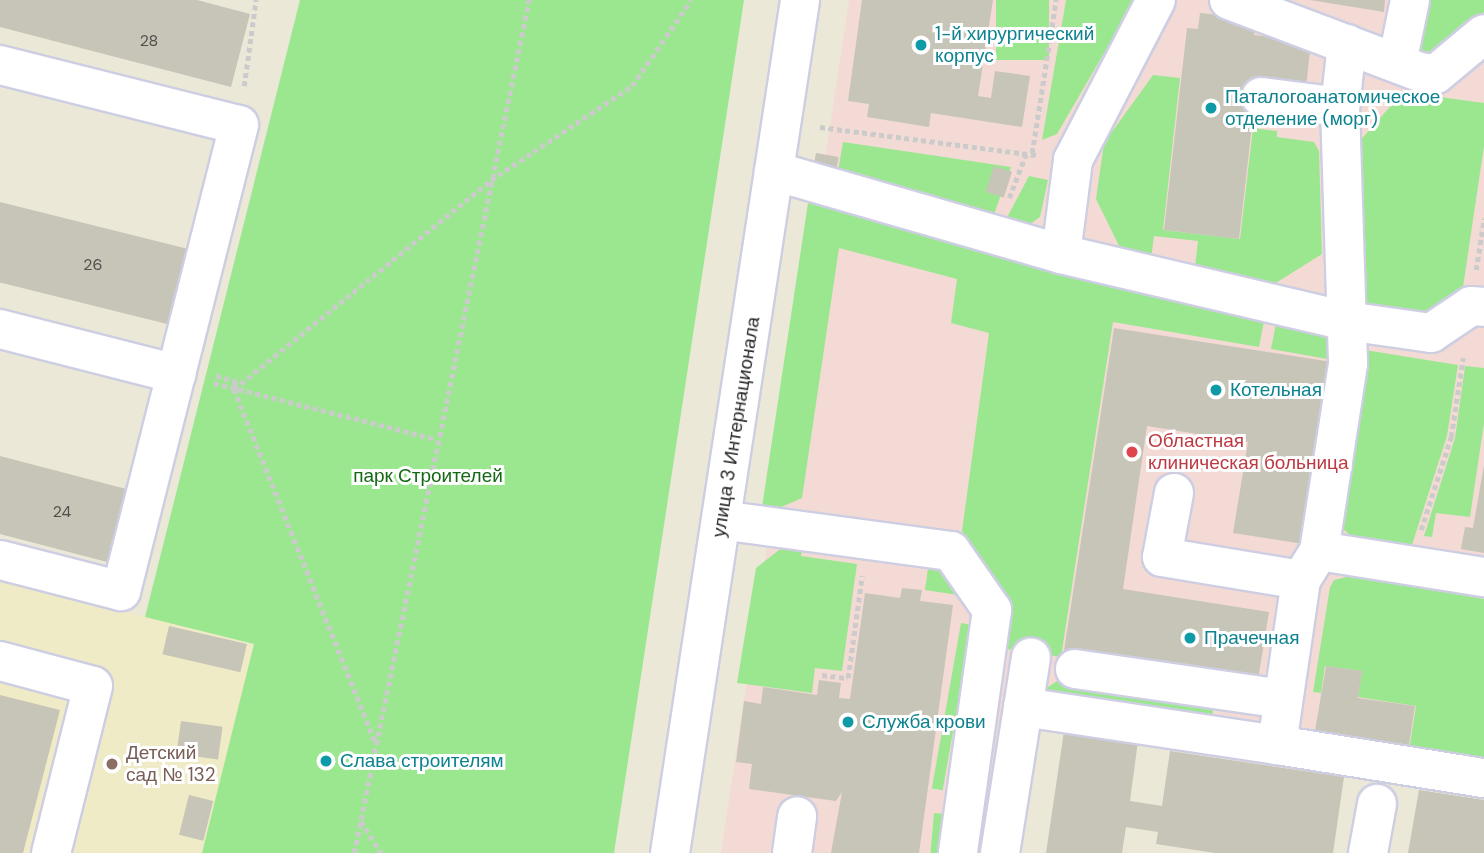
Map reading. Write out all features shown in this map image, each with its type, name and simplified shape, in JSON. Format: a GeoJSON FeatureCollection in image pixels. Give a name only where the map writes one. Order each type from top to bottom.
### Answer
{"type":"FeatureCollection","features":[{"type":"Feature","properties":{"kind":"street","name":"улица 3 Интернационала"},"geometry":{"type":"LineString","coordinates":[[670,853],[800,0]]}},
{"type":"Feature","properties":{"kind":"street"},"geometry":{"type":"LineString","coordinates":[[1061,254],[1073,160],[1156,0]]}},
{"type":"Feature","properties":{"kind":"street"},"geometry":{"type":"LineString","coordinates":[[1229,0],[1396,63],[1436,75],[1484,34]]}},
{"type":"Feature","properties":{"kind":"street"},"geometry":{"type":"LineString","coordinates":[[1396,63],[1410,0]]}},
{"type":"Feature","properties":{"kind":"street"},"geometry":{"type":"LineString","coordinates":[[1277,745],[1283,699],[1348,364],[1340,107],[1347,44]]}},
{"type":"Feature","properties":{"kind":"street"},"geometry":{"type":"LineString","coordinates":[[0,65],[239,125],[121,591],[0,560]]}},
{"type":"Feature","properties":{"kind":"street"},"geometry":{"type":"LineString","coordinates":[[1261,97],[1340,107]]}},
{"type":"Feature","properties":{"kind":"street"},"geometry":{"type":"LineString","coordinates":[[774,171],[1061,254],[1346,321],[1431,333],[1478,307]]}},
{"type":"Feature","properties":{"kind":"street"},"geometry":{"type":"LineString","coordinates":[[0,329],[176,374]]}},
{"type":"Feature","properties":{"kind":"street"},"geometry":{"type":"LineString","coordinates":[[1174,493],[1162,557],[1310,565],[1410,565],[1484,577]]}},
{"type":"Feature","properties":{"kind":"street"},"geometry":{"type":"LineString","coordinates":[[721,520],[951,551],[992,610],[958,853]]}},
{"type":"Feature","properties":{"kind":"street"},"geometry":{"type":"LineString","coordinates":[[1000,853],[1031,657]]}},
{"type":"Feature","properties":{"kind":"street"},"geometry":{"type":"LineString","coordinates":[[0,661],[93,686],[51,853]]}},
{"type":"Feature","properties":{"kind":"street"},"geometry":{"type":"LineString","coordinates":[[1075,669],[1283,699]]}},
{"type":"Feature","properties":{"kind":"street"},"geometry":{"type":"LineString","coordinates":[[1023,707],[1484,778]]}},
{"type":"Feature","properties":{"kind":"street"},"geometry":{"type":"LineString","coordinates":[[1368,853],[1377,804]]}},
{"type":"Feature","properties":{"kind":"path"},"geometry":{"type":"LineString","coordinates":[[239,125],[257,0]]}},
{"type":"Feature","properties":{"kind":"path"},"geometry":{"type":"LineString","coordinates":[[354,853],[436,439],[529,0]]}},
{"type":"Feature","properties":{"kind":"path"},"geometry":{"type":"LineString","coordinates":[[234,388],[491,180],[632,86],[691,0]]}},
{"type":"Feature","properties":{"kind":"path"},"geometry":{"type":"LineString","coordinates":[[994,235],[1029,154],[1056,0]]}},
{"type":"Feature","properties":{"kind":"path"},"geometry":{"type":"LineString","coordinates":[[810,126],[1073,160]]}},
{"type":"Feature","properties":{"kind":"path"},"geometry":{"type":"LineString","coordinates":[[1410,565],[1451,437],[1478,307],[1484,219]]}},
{"type":"Feature","properties":{"kind":"path"},"geometry":{"type":"LineString","coordinates":[[234,388],[436,439]]}},
{"type":"Feature","properties":{"kind":"path"},"geometry":{"type":"LineString","coordinates":[[234,388],[376,742]]}},
{"type":"Feature","properties":{"kind":"path"},"geometry":{"type":"LineString","coordinates":[[822,675],[848,678],[863,569]]}},
{"type":"Feature","properties":{"kind":"path"},"geometry":{"type":"LineString","coordinates":[[361,821],[381,853]]}},
{"type":"Feature","properties":{"kind":"shaded area","name":"Областная клиническая больница"},"geometry":{"type":"Polygon","coordinates":[[[849,0],[1484,0],[1484,799],[1015,726],[996,853],[721,853],[849,0]]]}},
{"type":"Feature","properties":{"kind":"shaded area","name":"Детский сад № 132"},"geometry":{"type":"Polygon","coordinates":[[[0,580],[254,644],[202,853],[0,853],[0,580]]]}},
{"type":"Feature","properties":{"kind":"green space","name":"парк Строителей"},"geometry":{"type":"Polygon","coordinates":[[[300,0],[744,0],[614,853],[202,853],[254,644],[145,617],[300,0]]]}},
{"type":"Feature","properties":{"kind":"green space"},"geometry":{"type":"Polygon","coordinates":[[[996,0],[1049,0],[1049,60],[996,60],[996,0]]]}},
{"type":"Feature","properties":{"kind":"green space"},"geometry":{"type":"Polygon","coordinates":[[[1066,0],[1135,0],[1057,134],[1042,140],[1066,0]]]}},
{"type":"Feature","properties":{"kind":"green space"},"geometry":{"type":"Polygon","coordinates":[[[1423,0],[1484,0],[1484,12],[1429,57],[1412,52],[1423,0]]]}},
{"type":"Feature","properties":{"kind":"green space"},"geometry":{"type":"Polygon","coordinates":[[[1153,75],[1180,78],[1163,230],[1240,239],[1253,128],[1277,131],[1277,137],[1314,142],[1319,151],[1322,254],[1271,286],[1194,275],[1198,241],[1154,236],[1151,259],[1124,256],[1096,199],[1104,143],[1153,75]]]}},
{"type":"Feature","properties":{"kind":"green space"},"geometry":{"type":"Polygon","coordinates":[[[1403,92],[1484,103],[1484,146],[1462,294],[1428,319],[1367,308],[1356,297],[1357,144],[1403,92]]]}},
{"type":"Feature","properties":{"kind":"green space"},"geometry":{"type":"Polygon","coordinates":[[[843,142],[1011,167],[992,220],[837,177],[843,142]]]}},
{"type":"Feature","properties":{"kind":"green space"},"geometry":{"type":"Polygon","coordinates":[[[1029,176],[1048,180],[1040,217],[1026,227],[1004,223],[1029,176]]]}},
{"type":"Feature","properties":{"kind":"green space"},"geometry":{"type":"Polygon","coordinates":[[[808,203],[1074,276],[1265,316],[1259,347],[1113,322],[1061,657],[1007,649],[1013,612],[962,531],[989,333],[951,323],[957,279],[839,248],[802,498],[779,508],[762,507],[808,203]]]}},
{"type":"Feature","properties":{"kind":"green space"},"geometry":{"type":"Polygon","coordinates":[[[1277,318],[1330,335],[1333,360],[1271,349],[1277,318]]]}},
{"type":"Feature","properties":{"kind":"green space"},"geometry":{"type":"Polygon","coordinates":[[[1365,350],[1458,365],[1447,436],[1411,548],[1354,539],[1341,527],[1365,350]]]}},
{"type":"Feature","properties":{"kind":"green space"},"geometry":{"type":"Polygon","coordinates":[[[1465,366],[1484,368],[1484,423],[1470,517],[1436,513],[1432,537],[1424,536],[1455,438],[1465,366]]]}},
{"type":"Feature","properties":{"kind":"green space"},"geometry":{"type":"Polygon","coordinates":[[[788,543],[803,544],[801,556],[857,564],[842,671],[815,668],[812,693],[737,683],[756,568],[788,543]]]}},
{"type":"Feature","properties":{"kind":"green space"},"geometry":{"type":"Polygon","coordinates":[[[929,561],[941,564],[965,596],[925,590],[929,561]]]}},
{"type":"Feature","properties":{"kind":"green space"},"geometry":{"type":"Polygon","coordinates":[[[1351,576],[1484,599],[1484,770],[1409,751],[1416,706],[1358,697],[1362,671],[1325,666],[1321,693],[1313,692],[1330,587],[1334,580],[1351,576]]]}},
{"type":"Feature","properties":{"kind":"green space"},"geometry":{"type":"Polygon","coordinates":[[[965,596],[974,608],[964,607],[965,596]]]}},
{"type":"Feature","properties":{"kind":"green space"},"geometry":{"type":"Polygon","coordinates":[[[961,623],[972,625],[943,790],[932,788],[961,623]]]}},
{"type":"Feature","properties":{"kind":"green space"},"geometry":{"type":"Polygon","coordinates":[[[1057,681],[1208,703],[1213,711],[1211,723],[1046,698],[1048,687],[1057,681]]]}},
{"type":"Feature","properties":{"kind":"green space"},"geometry":{"type":"Polygon","coordinates":[[[934,813],[945,814],[942,853],[931,853],[934,813]]]}},
{"type":"Feature","properties":{"kind":"building"},"geometry":{"type":"Polygon","coordinates":[[[0,0],[197,0],[250,14],[231,87],[0,27],[0,0]]]}},
{"type":"Feature","properties":{"kind":"building","name":"1-й хирургический корпус"},"geometry":{"type":"Polygon","coordinates":[[[862,0],[993,0],[978,96],[991,98],[995,71],[1030,76],[1022,127],[931,113],[929,127],[867,117],[869,104],[848,101],[862,0]]]}},
{"type":"Feature","properties":{"kind":"building"},"geometry":{"type":"Polygon","coordinates":[[[1310,0],[1385,0],[1384,12],[1310,0]]]}},
{"type":"Feature","properties":{"kind":"building","name":"Паталогоанатомическое отделение (морг)"},"geometry":{"type":"Polygon","coordinates":[[[1200,13],[1257,19],[1254,35],[1311,41],[1306,88],[1257,82],[1239,239],[1164,230],[1187,28],[1198,29],[1200,13]]]}},
{"type":"Feature","properties":{"kind":"building"},"geometry":{"type":"Polygon","coordinates":[[[816,153],[839,157],[835,176],[813,172],[816,153]]]}},
{"type":"Feature","properties":{"kind":"building"},"geometry":{"type":"Polygon","coordinates":[[[994,166],[1012,172],[1004,198],[986,192],[994,166]]]}},
{"type":"Feature","properties":{"kind":"building"},"geometry":{"type":"Polygon","coordinates":[[[0,202],[190,249],[171,325],[0,282],[0,202]]]}},
{"type":"Feature","properties":{"kind":"building"},"geometry":{"type":"Polygon","coordinates":[[[1114,328],[1332,362],[1304,544],[1233,533],[1248,442],[1147,426],[1123,589],[1269,612],[1257,686],[1063,657],[1114,328]]]}},
{"type":"Feature","properties":{"kind":"building"},"geometry":{"type":"Polygon","coordinates":[[[0,456],[130,490],[111,563],[0,534],[0,456]]]}},
{"type":"Feature","properties":{"kind":"building"},"geometry":{"type":"Polygon","coordinates":[[[1484,465],[1484,553],[1461,549],[1465,527],[1473,528],[1484,465]]]}},
{"type":"Feature","properties":{"kind":"building","name":"Служба крови"},"geometry":{"type":"Polygon","coordinates":[[[902,588],[922,590],[920,601],[953,605],[919,853],[831,853],[842,792],[836,801],[749,789],[752,764],[736,762],[744,701],[761,704],[763,687],[817,695],[819,680],[841,683],[839,698],[850,699],[865,593],[900,598],[902,588]]]}},
{"type":"Feature","properties":{"kind":"building"},"geometry":{"type":"Polygon","coordinates":[[[169,626],[247,644],[240,672],[162,654],[169,626]]]}},
{"type":"Feature","properties":{"kind":"building"},"geometry":{"type":"Polygon","coordinates":[[[1326,666],[1362,671],[1358,698],[1415,706],[1409,745],[1315,731],[1326,666]]]}},
{"type":"Feature","properties":{"kind":"building"},"geometry":{"type":"Polygon","coordinates":[[[0,695],[60,710],[23,853],[0,853],[0,695]]]}},
{"type":"Feature","properties":{"kind":"building"},"geometry":{"type":"Polygon","coordinates":[[[181,721],[223,727],[218,760],[176,754],[181,721]]]}},
{"type":"Feature","properties":{"kind":"building"},"geometry":{"type":"Polygon","coordinates":[[[1064,731],[1138,741],[1130,801],[1162,806],[1170,751],[1344,777],[1333,853],[1215,853],[1156,844],[1158,832],[1126,827],[1122,853],[1046,853],[1064,731]]]}},
{"type":"Feature","properties":{"kind":"building"},"geometry":{"type":"Polygon","coordinates":[[[1419,790],[1484,800],[1484,853],[1408,853],[1419,790]]]}},
{"type":"Feature","properties":{"kind":"building"},"geometry":{"type":"Polygon","coordinates":[[[189,795],[213,801],[203,841],[179,835],[189,795]]]}},
{"type":"Feature","properties":{"kind":"place","name":"1-й хирургический корпус"},"geometry":{"type":"Point","coordinates":[921,45]}},
{"type":"Feature","properties":{"kind":"place","name":"Паталогоанатомическое отделение (морг)"},"geometry":{"type":"Point","coordinates":[1211,108]}},
{"type":"Feature","properties":{"kind":"place","name":"Котельная"},"geometry":{"type":"Point","coordinates":[1216,390]}},
{"type":"Feature","properties":{"kind":"place","name":"Областная клиническая больница"},"geometry":{"type":"Point","coordinates":[1132,452]}},
{"type":"Feature","properties":{"kind":"place","name":"Прачечная"},"geometry":{"type":"Point","coordinates":[1190,638]}},
{"type":"Feature","properties":{"kind":"place","name":"Служба крови"},"geometry":{"type":"Point","coordinates":[848,722]}},
{"type":"Feature","properties":{"kind":"place","name":"Слава строителям"},"geometry":{"type":"Point","coordinates":[326,761]}},
{"type":"Feature","properties":{"kind":"place","name":"Детский сад № 132"},"geometry":{"type":"Point","coordinates":[112,764]}}]}
